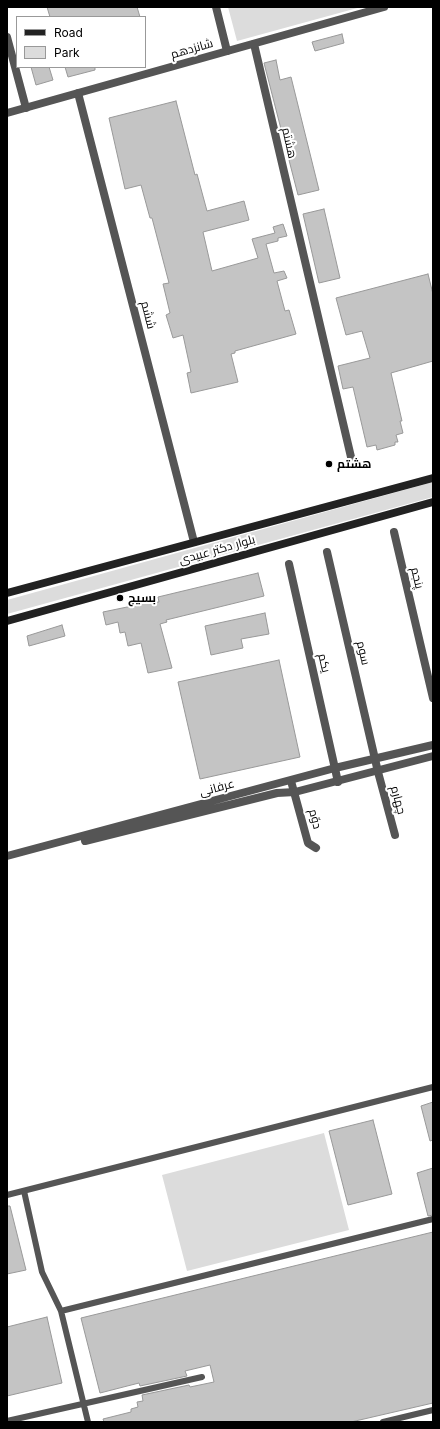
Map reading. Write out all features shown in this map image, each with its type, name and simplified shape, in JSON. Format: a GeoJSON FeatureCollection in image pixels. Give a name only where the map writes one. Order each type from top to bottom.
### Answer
{"type":"FeatureCollection","features":[{"type":"Feature","properties":{"kind":"main road","name":"بلوار دکتر عبیدی"},"geometry":{"type":"LineString","coordinates":[[7,594],[433,478]]}},
{"type":"Feature","properties":{"kind":"main road","name":"بلوار دکتر عبیدی"},"geometry":{"type":"LineString","coordinates":[[7,621],[433,502]]}},
{"type":"Feature","properties":{"kind":"street"},"geometry":{"type":"LineString","coordinates":[[216,7],[227,51]]}},
{"type":"Feature","properties":{"kind":"street","name":"شانزدهم"},"geometry":{"type":"LineString","coordinates":[[7,113],[384,7]]}},
{"type":"Feature","properties":{"kind":"street"},"geometry":{"type":"LineString","coordinates":[[7,37],[26,108]]}},
{"type":"Feature","properties":{"kind":"street","name":"هشتم"},"geometry":{"type":"LineString","coordinates":[[254,44],[351,457]]}},
{"type":"Feature","properties":{"kind":"street","name":"ششم"},"geometry":{"type":"LineString","coordinates":[[78,93],[194,542]]}},
{"type":"Feature","properties":{"kind":"street","name":"پنجم"},"geometry":{"type":"LineString","coordinates":[[394,532],[433,698]]}},
{"type":"Feature","properties":{"kind":"street","name":"سوم"},"geometry":{"type":"LineString","coordinates":[[327,552],[378,772]]}},
{"type":"Feature","properties":{"kind":"street","name":"یکم"},"geometry":{"type":"LineString","coordinates":[[289,564],[338,782]]}},
{"type":"Feature","properties":{"kind":"street","name":"عرفانی"},"geometry":{"type":"LineString","coordinates":[[7,856],[292,781],[335,768],[433,745]]}},
{"type":"Feature","properties":{"kind":"street","name":"عرفانی"},"geometry":{"type":"LineString","coordinates":[[7,861],[277,793],[296,792],[338,782],[433,756]]}},
{"type":"Feature","properties":{"kind":"street","name":"چهارم"},"geometry":{"type":"LineString","coordinates":[[378,772],[395,834]]}},
{"type":"Feature","properties":{"kind":"street","name":"دوّم"},"geometry":{"type":"LineString","coordinates":[[292,781],[308,843],[316,848]]}},
{"type":"Feature","properties":{"kind":"lane"},"geometry":{"type":"LineString","coordinates":[[7,1195],[433,1088]]}},
{"type":"Feature","properties":{"kind":"lane"},"geometry":{"type":"LineString","coordinates":[[24,1191],[42,1272],[61,1311],[88,1422]]}},
{"type":"Feature","properties":{"kind":"lane"},"geometry":{"type":"LineString","coordinates":[[61,1311],[433,1219]]}},
{"type":"Feature","properties":{"kind":"lane"},"geometry":{"type":"LineString","coordinates":[[7,1421],[202,1377]]}},
{"type":"Feature","properties":{"kind":"lane"},"geometry":{"type":"LineString","coordinates":[[383,1422],[433,1410]]}},
{"type":"Feature","properties":{"kind":"green space"},"geometry":{"type":"Polygon","coordinates":[[[228,7],[361,7],[237,41],[228,7]]]}},
{"type":"Feature","properties":{"kind":"green space"},"geometry":{"type":"Polygon","coordinates":[[[433,482],[433,497],[7,614],[7,600],[433,482]]]}},
{"type":"Feature","properties":{"kind":"green space"},"geometry":{"type":"Polygon","coordinates":[[[324,1133],[349,1230],[187,1271],[162,1175],[324,1133]]]}},
{"type":"Feature","properties":{"kind":"building"},"geometry":{"type":"Polygon","coordinates":[[[47,7],[137,7],[140,16],[50,16],[47,7]]]}},
{"type":"Feature","properties":{"kind":"building"},"geometry":{"type":"Polygon","coordinates":[[[342,34],[344,43],[315,51],[312,42],[342,34]]]}},
{"type":"Feature","properties":{"kind":"building"},"geometry":{"type":"Polygon","coordinates":[[[276,60],[280,80],[291,77],[319,190],[298,195],[264,63],[276,60]]]}},
{"type":"Feature","properties":{"kind":"building"},"geometry":{"type":"Polygon","coordinates":[[[31,68],[49,68],[53,80],[36,85],[31,68]]]}},
{"type":"Feature","properties":{"kind":"building"},"geometry":{"type":"Polygon","coordinates":[[[65,68],[95,68],[95,70],[68,77],[65,68]]]}},
{"type":"Feature","properties":{"kind":"building"},"geometry":{"type":"Polygon","coordinates":[[[176,101],[195,175],[197,174],[207,211],[244,201],[249,220],[203,232],[212,271],[258,258],[252,239],[275,233],[273,227],[283,224],[287,236],[278,238],[278,241],[266,244],[274,273],[284,271],[287,278],[277,281],[285,311],[289,310],[296,334],[235,351],[235,353],[231,354],[238,382],[191,393],[187,373],[191,372],[183,335],[173,338],[166,315],[170,313],[163,284],[169,283],[152,218],[150,218],[141,185],[125,189],[109,118],[176,101]]]}},
{"type":"Feature","properties":{"kind":"building"},"geometry":{"type":"Polygon","coordinates":[[[324,209],[340,278],[319,283],[303,214],[324,209]]]}},
{"type":"Feature","properties":{"kind":"building"},"geometry":{"type":"Polygon","coordinates":[[[428,274],[433,294],[433,361],[391,373],[402,421],[400,421],[403,433],[396,435],[398,442],[395,442],[395,445],[377,450],[376,445],[367,447],[353,387],[343,389],[338,366],[370,358],[362,331],[346,335],[336,298],[428,274]]]}},
{"type":"Feature","properties":{"kind":"building"},"geometry":{"type":"Polygon","coordinates":[[[258,573],[264,596],[166,620],[167,622],[160,624],[172,668],[148,673],[141,643],[128,646],[125,632],[120,633],[118,622],[106,625],[103,612],[132,606],[132,604],[159,602],[158,597],[258,573]]]}},
{"type":"Feature","properties":{"kind":"building"},"geometry":{"type":"Polygon","coordinates":[[[265,613],[269,634],[241,639],[243,648],[211,655],[205,626],[265,613]]]}},
{"type":"Feature","properties":{"kind":"building"},"geometry":{"type":"Polygon","coordinates":[[[62,625],[65,636],[29,646],[27,636],[62,625]]]}},
{"type":"Feature","properties":{"kind":"building"},"geometry":{"type":"Polygon","coordinates":[[[279,660],[300,757],[200,779],[178,682],[279,660]]]}},
{"type":"Feature","properties":{"kind":"building"},"geometry":{"type":"Polygon","coordinates":[[[433,1102],[433,1140],[430,1141],[421,1106],[433,1102]]]}},
{"type":"Feature","properties":{"kind":"building"},"geometry":{"type":"Polygon","coordinates":[[[373,1120],[392,1194],[348,1205],[329,1131],[373,1120]]]}},
{"type":"Feature","properties":{"kind":"building"},"geometry":{"type":"Polygon","coordinates":[[[433,1168],[433,1215],[428,1216],[417,1173],[433,1168]]]}},
{"type":"Feature","properties":{"kind":"building"},"geometry":{"type":"Polygon","coordinates":[[[7,1206],[10,1206],[26,1270],[7,1274],[7,1206]]]}},
{"type":"Feature","properties":{"kind":"building"},"geometry":{"type":"Polygon","coordinates":[[[433,1232],[433,1403],[351,1422],[104,1422],[103,1419],[131,1412],[131,1409],[138,1407],[137,1402],[143,1401],[142,1395],[189,1385],[190,1387],[214,1382],[210,1365],[185,1371],[187,1376],[140,1386],[139,1383],[100,1393],[81,1318],[433,1232]]]}},
{"type":"Feature","properties":{"kind":"building"},"geometry":{"type":"Polygon","coordinates":[[[47,1317],[62,1383],[7,1396],[7,1327],[47,1317]]]}},
{"type":"Feature","properties":{"kind":"place","name":"هشتم"},"geometry":{"type":"Point","coordinates":[329,464]}},
{"type":"Feature","properties":{"kind":"place","name":"بسیج"},"geometry":{"type":"Point","coordinates":[120,598]}}]}
